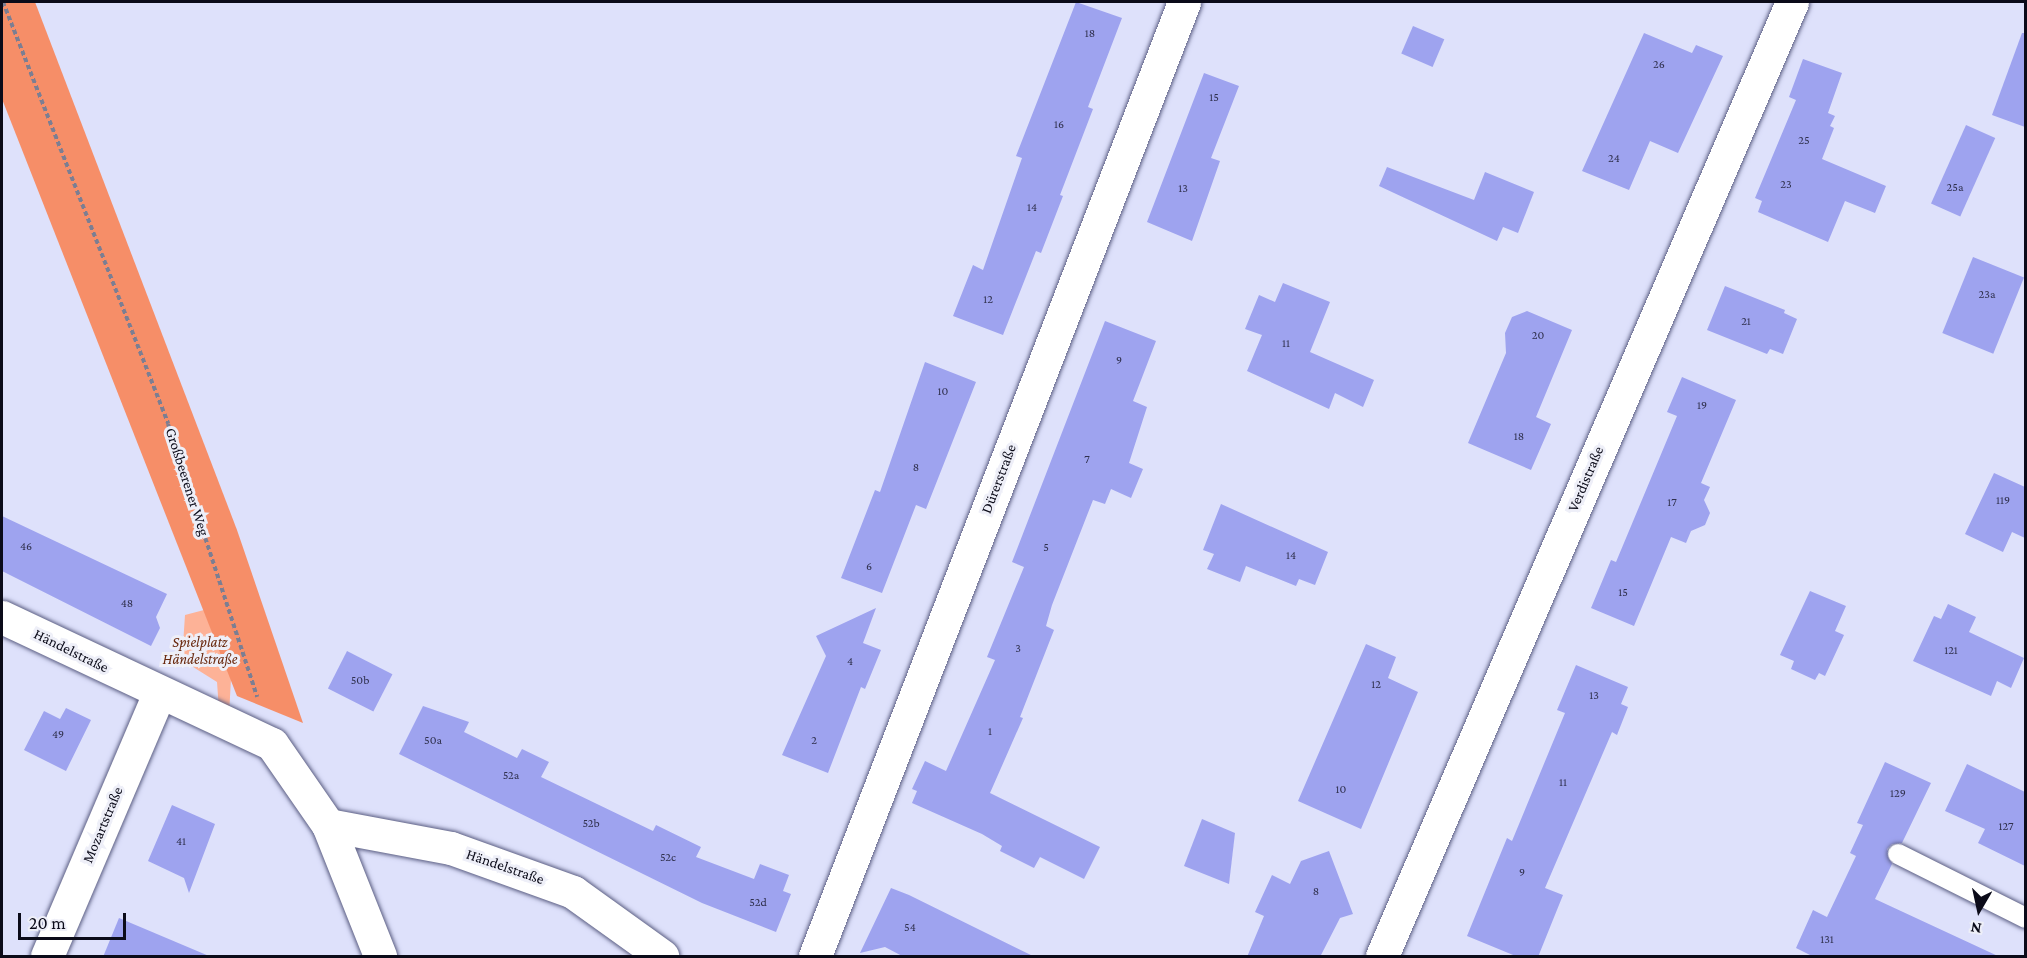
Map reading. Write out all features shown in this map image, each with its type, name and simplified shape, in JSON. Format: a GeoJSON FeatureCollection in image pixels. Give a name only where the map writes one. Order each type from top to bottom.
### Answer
{"type":"FeatureCollection","features":[{"type":"Feature","properties":{"kind":"street","name":"Dürerstraße"},"geometry":{"type":"LineString","coordinates":[[814,957],[1184,2]]}},
{"type":"Feature","properties":{"kind":"street","name":"Verdistraße"},"geometry":{"type":"LineString","coordinates":[[1382,957],[1792,2]]}},
{"type":"Feature","properties":{"kind":"street","name":"Händelstraße"},"geometry":{"type":"LineString","coordinates":[[2,617],[159,693],[272,744]]}},
{"type":"Feature","properties":{"kind":"street","name":"Mozartstraße"},"geometry":{"type":"LineString","coordinates":[[47,957],[159,693]]}},
{"type":"Feature","properties":{"kind":"street"},"geometry":{"type":"LineString","coordinates":[[272,744],[328,825],[380,957]]}},
{"type":"Feature","properties":{"kind":"street","name":"Händelstraße"},"geometry":{"type":"LineString","coordinates":[[328,825],[451,848],[573,891],[662,957]]}},
{"type":"Feature","properties":{"kind":"lane"},"geometry":{"type":"LineString","coordinates":[[1898,854],[2025,918]]}},
{"type":"Feature","properties":{"kind":"path","name":"Großbeerener Weg"},"geometry":{"type":"LineString","coordinates":[[3,2],[168,424],[272,744]]}},
{"type":"Feature","properties":{"kind":"green space","name":"Spielplatz Händelstraße"},"geometry":{"type":"Polygon","coordinates":[[[204,610],[231,679],[229,715],[219,710],[217,682],[182,660],[185,615],[204,610]]]}},
{"type":"Feature","properties":{"kind":"shaded area"},"geometry":{"type":"Polygon","coordinates":[[[2,2],[35,2],[237,530],[303,723],[237,696],[2,99],[2,2]]]}},
{"type":"Feature","properties":{"kind":"building"},"geometry":{"type":"Polygon","coordinates":[[[1076,2],[1122,18],[1088,107],[1093,109],[1060,195],[1063,196],[1041,253],[1036,251],[1003,335],[953,316],[973,265],[983,270],[1022,158],[1016,156],[1076,2]]]}},
{"type":"Feature","properties":{"kind":"building"},"geometry":{"type":"Polygon","coordinates":[[[1413,26],[1444,39],[1433,67],[1401,54],[1413,26]]]}},
{"type":"Feature","properties":{"kind":"building"},"geometry":{"type":"Polygon","coordinates":[[[1644,33],[1692,53],[1696,45],[1723,56],[1678,153],[1650,141],[1629,190],[1582,171],[1644,33]]]}},
{"type":"Feature","properties":{"kind":"building"},"geometry":{"type":"Polygon","coordinates":[[[2022,33],[2025,33],[2025,127],[1992,115],[2022,33]]]}},
{"type":"Feature","properties":{"kind":"building"},"geometry":{"type":"Polygon","coordinates":[[[1803,59],[1842,73],[1828,113],[1835,116],[1830,126],[1834,128],[1822,159],[1886,186],[1875,213],[1845,201],[1828,242],[1758,212],[1762,201],[1755,198],[1796,100],[1789,97],[1803,59]]]}},
{"type":"Feature","properties":{"kind":"building"},"geometry":{"type":"Polygon","coordinates":[[[1204,73],[1239,86],[1211,158],[1220,161],[1192,241],[1147,222],[1204,73]]]}},
{"type":"Feature","properties":{"kind":"building"},"geometry":{"type":"Polygon","coordinates":[[[1966,125],[1995,138],[1960,217],[1931,204],[1966,125]]]}},
{"type":"Feature","properties":{"kind":"building"},"geometry":{"type":"Polygon","coordinates":[[[1387,167],[1474,200],[1485,172],[1534,192],[1518,233],[1503,227],[1497,241],[1379,186],[1387,167]]]}},
{"type":"Feature","properties":{"kind":"building"},"geometry":{"type":"Polygon","coordinates":[[[1973,257],[2024,278],[1993,354],[1942,333],[1973,257]]]}},
{"type":"Feature","properties":{"kind":"building"},"geometry":{"type":"Polygon","coordinates":[[[1283,283],[1330,302],[1310,352],[1374,380],[1363,407],[1335,393],[1329,409],[1247,371],[1262,335],[1245,329],[1259,295],[1275,302],[1283,283]]]}},
{"type":"Feature","properties":{"kind":"building"},"geometry":{"type":"Polygon","coordinates":[[[1725,286],[1785,310],[1784,313],[1797,319],[1783,354],[1770,349],[1767,354],[1707,330],[1725,286]]]}},
{"type":"Feature","properties":{"kind":"building"},"geometry":{"type":"Polygon","coordinates":[[[1527,311],[1572,330],[1536,417],[1551,424],[1531,470],[1468,443],[1506,353],[1505,333],[1512,317],[1527,311]]]}},
{"type":"Feature","properties":{"kind":"building"},"geometry":{"type":"Polygon","coordinates":[[[1105,321],[1156,341],[1133,401],[1147,407],[1129,463],[1143,469],[1131,498],[1111,489],[1105,504],[1093,500],[1052,605],[1046,626],[1054,630],[1020,717],[1023,718],[990,793],[1100,847],[1084,879],[1040,857],[1034,868],[1000,851],[1002,846],[982,834],[912,803],[917,791],[912,789],[925,761],[946,771],[995,660],[987,657],[1024,567],[1012,562],[1105,321]]]}},
{"type":"Feature","properties":{"kind":"building"},"geometry":{"type":"Polygon","coordinates":[[[925,362],[976,382],[926,509],[916,505],[882,593],[841,578],[875,490],[880,492],[925,362]]]}},
{"type":"Feature","properties":{"kind":"building"},"geometry":{"type":"Polygon","coordinates":[[[1682,377],[1736,400],[1701,483],[1710,487],[1704,500],[1710,513],[1705,525],[1691,531],[1686,543],[1671,537],[1634,626],[1591,608],[1611,560],[1616,562],[1677,416],[1667,412],[1682,377]]]}},
{"type":"Feature","properties":{"kind":"building"},"geometry":{"type":"Polygon","coordinates":[[[1994,473],[2025,487],[2025,538],[2012,532],[2003,552],[1965,534],[1994,473]]]}},
{"type":"Feature","properties":{"kind":"building"},"geometry":{"type":"Polygon","coordinates":[[[1221,504],[1328,552],[1315,585],[1299,579],[1296,586],[1246,566],[1240,582],[1207,569],[1214,554],[1203,550],[1221,504]]]}},
{"type":"Feature","properties":{"kind":"building"},"geometry":{"type":"Polygon","coordinates":[[[2,516],[167,594],[156,617],[160,628],[151,646],[2,571],[2,516]]]}},
{"type":"Feature","properties":{"kind":"building"},"geometry":{"type":"Polygon","coordinates":[[[1810,591],[1846,606],[1835,631],[1844,635],[1825,676],[1819,673],[1815,680],[1791,669],[1794,661],[1780,655],[1810,591]]]}},
{"type":"Feature","properties":{"kind":"building"},"geometry":{"type":"Polygon","coordinates":[[[1948,604],[1976,617],[1969,632],[2024,658],[2011,688],[1997,681],[1991,696],[1913,661],[1934,616],[1941,619],[1948,604]]]}},
{"type":"Feature","properties":{"kind":"building"},"geometry":{"type":"Polygon","coordinates":[[[876,608],[863,643],[881,650],[865,689],[861,687],[828,773],[782,755],[826,656],[816,636],[876,608]]]}},
{"type":"Feature","properties":{"kind":"building"},"geometry":{"type":"Polygon","coordinates":[[[1366,644],[1396,657],[1388,678],[1418,692],[1361,829],[1298,801],[1366,644]]]}},
{"type":"Feature","properties":{"kind":"building"},"geometry":{"type":"Polygon","coordinates":[[[347,651],[392,674],[373,712],[328,688],[347,651]]]}},
{"type":"Feature","properties":{"kind":"building"},"geometry":{"type":"Polygon","coordinates":[[[1576,665],[1628,687],[1621,704],[1628,707],[1617,735],[1612,732],[1545,888],[1563,895],[1538,957],[1518,957],[1467,936],[1507,838],[1512,841],[1565,713],[1557,710],[1576,665]]]}},
{"type":"Feature","properties":{"kind":"building"},"geometry":{"type":"Polygon","coordinates":[[[423,706],[469,722],[464,732],[517,758],[522,749],[549,762],[541,777],[653,831],[656,825],[701,847],[696,857],[754,879],[760,864],[789,875],[783,891],[791,894],[776,932],[702,903],[399,754],[423,706]]]}},
{"type":"Feature","properties":{"kind":"building"},"geometry":{"type":"Polygon","coordinates":[[[66,708],[91,720],[66,771],[24,750],[44,711],[60,719],[66,708]]]}},
{"type":"Feature","properties":{"kind":"building"},"geometry":{"type":"Polygon","coordinates":[[[1885,762],[1931,783],[1902,843],[1892,844],[1887,849],[1892,864],[1875,899],[2000,957],[1814,957],[1796,948],[1813,910],[1827,917],[1856,856],[1850,853],[1863,825],[1857,823],[1885,762]]]}},
{"type":"Feature","properties":{"kind":"building"},"geometry":{"type":"Polygon","coordinates":[[[1967,764],[2025,792],[2025,866],[1978,843],[1985,829],[1945,811],[1967,764]]]}},
{"type":"Feature","properties":{"kind":"building"},"geometry":{"type":"Polygon","coordinates":[[[172,805],[215,824],[189,893],[184,878],[148,861],[172,805]]]}},
{"type":"Feature","properties":{"kind":"building"},"geometry":{"type":"Polygon","coordinates":[[[1202,819],[1235,833],[1229,884],[1184,866],[1202,819]]]}},
{"type":"Feature","properties":{"kind":"building"},"geometry":{"type":"Polygon","coordinates":[[[1329,851],[1353,914],[1340,918],[1320,957],[1247,957],[1264,916],[1255,912],[1272,875],[1290,884],[1301,861],[1329,851]]]}},
{"type":"Feature","properties":{"kind":"building"},"geometry":{"type":"Polygon","coordinates":[[[891,888],[1035,957],[904,957],[885,947],[860,953],[891,888]]]}},
{"type":"Feature","properties":{"kind":"building"},"geometry":{"type":"Polygon","coordinates":[[[119,918],[209,956],[209,957],[103,957],[119,918]]]}}]}
